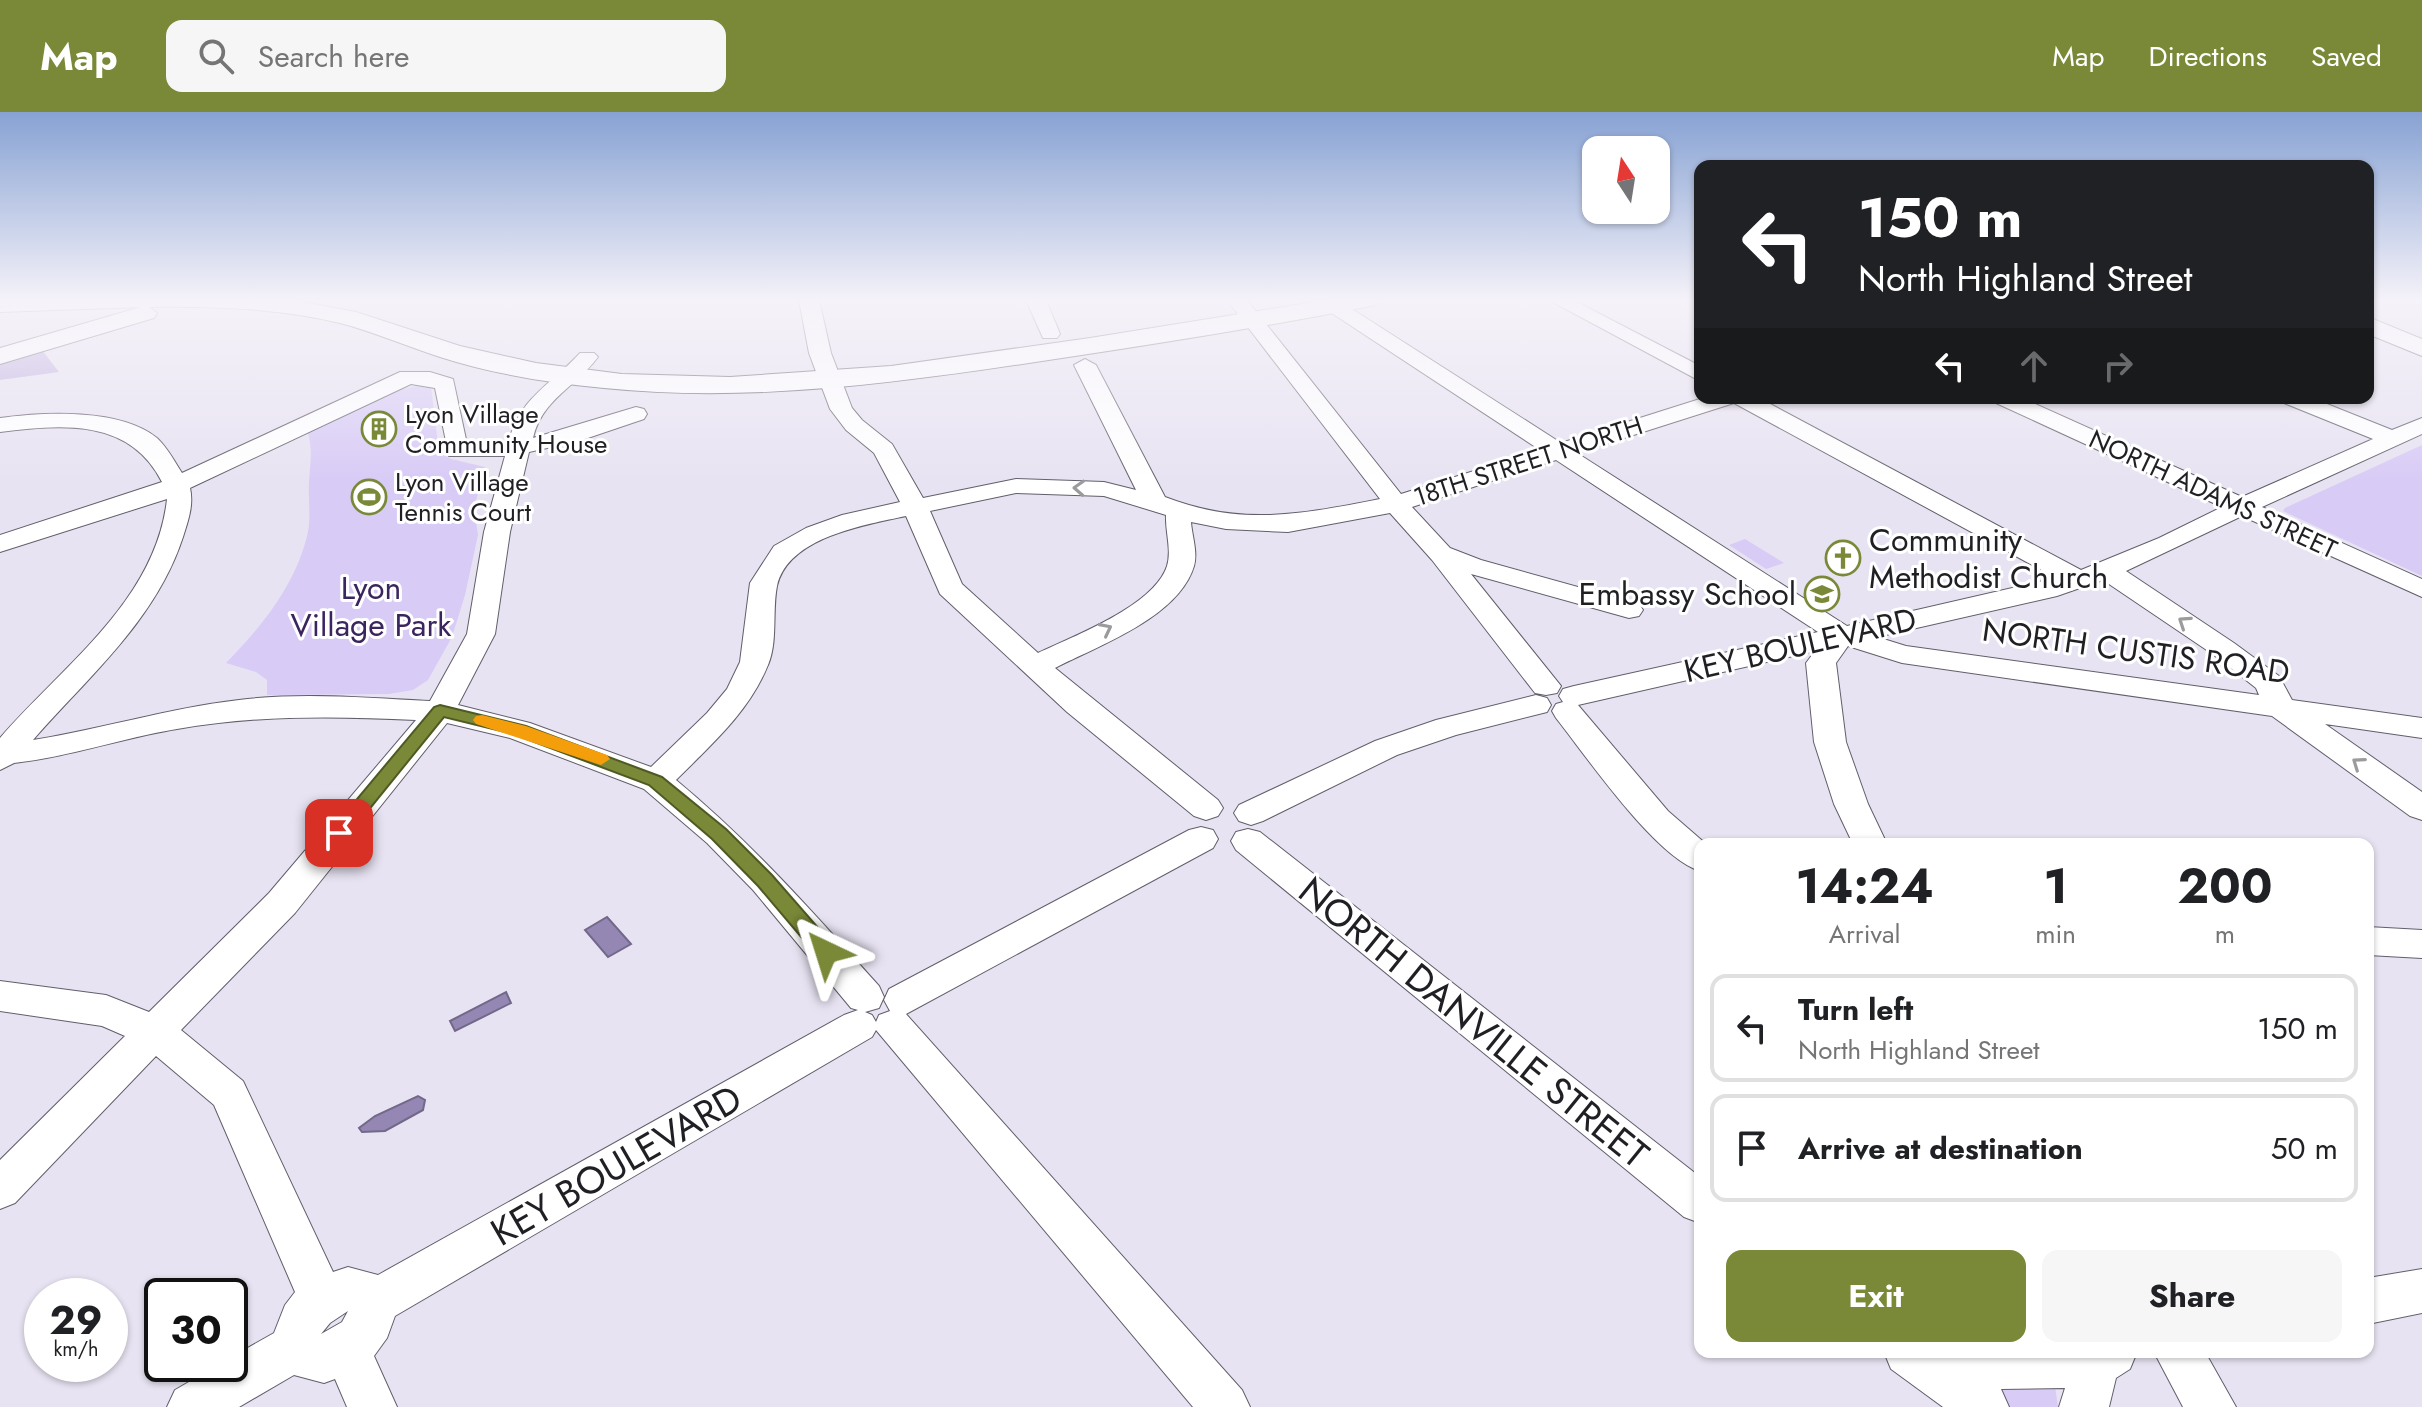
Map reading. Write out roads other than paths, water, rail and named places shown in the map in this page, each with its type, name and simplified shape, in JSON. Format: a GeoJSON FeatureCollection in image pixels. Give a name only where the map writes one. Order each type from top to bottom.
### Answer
{"type":"FeatureCollection","features":[{"type":"Feature","properties":{"kind":"main road"},"geometry":{"type":"LineString","coordinates":[[493,360],[579,367],[702,385],[827,372],[928,371],[981,360]]}},
{"type":"Feature","properties":{"kind":"main road"},"geometry":{"type":"LineString","coordinates":[[559,360],[579,367]]}},
{"type":"Feature","properties":{"kind":"main road"},"geometry":{"type":"LineString","coordinates":[[827,372],[880,360]]}},
{"type":"Feature","properties":{"kind":"street"},"geometry":{"type":"LineString","coordinates":[[824,360],[841,409],[854,425],[884,449],[915,507],[950,588],[982,620],[1037,665],[1204,824],[1230,804],[1250,827]]}},
{"type":"Feature","properties":{"kind":"street"},"geometry":{"type":"LineString","coordinates":[[1285,360],[1396,504],[1433,545],[1556,699],[1656,819],[1694,853]]}},
{"type":"Feature","properties":{"kind":"street"},"geometry":{"type":"LineString","coordinates":[[1419,360],[1841,635],[1821,663],[1830,742],[1851,804],[1867,838]]}},
{"type":"Feature","properties":{"kind":"street"},"geometry":{"type":"LineString","coordinates":[[1673,360],[1694,372]]}},
{"type":"Feature","properties":{"kind":"street"},"geometry":{"type":"LineString","coordinates":[[1037,665],[1129,618],[1164,593],[1180,569],[1176,525],[1085,365]]}},
{"type":"Feature","properties":{"kind":"street"},"geometry":{"type":"LineString","coordinates":[[0,1189],[282,903],[440,711],[481,634],[497,532],[518,449],[532,409],[579,367]]}},
{"type":"Feature","properties":{"kind":"street"},"geometry":{"type":"LineString","coordinates":[[0,544],[177,485],[408,377],[445,384],[457,451],[518,449],[550,443],[636,414]]}},
{"type":"Feature","properties":{"kind":"street","name":"18TH STREET NORTH"},"geometry":{"type":"LineString","coordinates":[[656,781],[718,720],[740,692],[755,662],[764,583],[783,552],[815,533],[851,520],[1016,486],[1104,489],[1226,521],[1288,524],[1396,504],[1707,404]]}},
{"type":"Feature","properties":{"kind":"street"},"geometry":{"type":"LineString","coordinates":[[1753,404],[2078,579]]}},
{"type":"Feature","properties":{"kind":"street","name":"NORTH ADAMS STREET"},"geometry":{"type":"LineString","coordinates":[[2017,404],[2422,589]]}},
{"type":"Feature","properties":{"kind":"street"},"geometry":{"type":"LineString","coordinates":[[2307,404],[2392,438]]}},
{"type":"Feature","properties":{"kind":"street"},"geometry":{"type":"LineString","coordinates":[[1,756],[113,635],[146,592],[169,544],[179,502],[177,485],[155,447],[119,428],[80,422],[6,424]]}},
{"type":"Feature","properties":{"kind":"street","name":"KEY BOULEVARD"},"geometry":{"type":"LineString","coordinates":[[1250,827],[1386,748],[1447,727],[1556,699],[2034,593],[2106,570],[2422,425]]}},
{"type":"Feature","properties":{"kind":"street","name":"18TH STREET NORTH"},"geometry":{"type":"LineString","coordinates":[[1328,518],[1433,545]]}},
{"type":"Feature","properties":{"kind":"street"},"geometry":{"type":"LineString","coordinates":[[1433,545],[1472,566],[1629,610]]}},
{"type":"Feature","properties":{"kind":"street"},"geometry":{"type":"LineString","coordinates":[[2106,570],[2268,683],[2282,709],[2422,808]]}},
{"type":"Feature","properties":{"kind":"street","name":"NORTH CUSTIS ROAD"},"geometry":{"type":"LineString","coordinates":[[1841,635],[1902,654],[2422,728]]}},
{"type":"Feature","properties":{"kind":"street"},"geometry":{"type":"LineString","coordinates":[[1,756],[174,719],[242,709],[323,706],[440,711],[519,730],[656,781],[719,834],[765,881],[1225,1407]]}},
{"type":"Feature","properties":{"kind":"street","name":"KEY BOULEVARD"},"geometry":{"type":"LineString","coordinates":[[374,1303],[1204,824]]}},
{"type":"Feature","properties":{"kind":"street","name":"NORTH DANVILLE STREET"},"geometry":{"type":"LineString","coordinates":[[1250,827],[1694,1198]]}},
{"type":"Feature","properties":{"kind":"street"},"geometry":{"type":"LineString","coordinates":[[2374,941],[2422,944]]}},
{"type":"Feature","properties":{"kind":"street"},"geometry":{"type":"LineString","coordinates":[[0,996],[106,1011],[154,1031],[229,1093],[322,1299]]}},
{"type":"Feature","properties":{"kind":"street"},"geometry":{"type":"LineString","coordinates":[[354,1289],[365,1291],[374,1303],[369,1327],[346,1349],[330,1357],[316,1358],[304,1354],[298,1346],[300,1323],[322,1299],[335,1292],[354,1289]]}},
{"type":"Feature","properties":{"kind":"street"},"geometry":{"type":"LineString","coordinates":[[2374,1300],[2422,1291]]}},
{"type":"Feature","properties":{"kind":"street"},"geometry":{"type":"LineString","coordinates":[[192,1407],[298,1346]]}},
{"type":"Feature","properties":{"kind":"street"},"geometry":{"type":"LineString","coordinates":[[346,1349],[372,1407]]}},
{"type":"Feature","properties":{"kind":"street"},"geometry":{"type":"LineString","coordinates":[[2182,1358],[2211,1407]]}},
{"type":"Feature","properties":{"kind":"street"},"geometry":{"type":"LineString","coordinates":[[1918,1359],[2098,1374]]}},
{"type":"Feature","properties":{"kind":"street"},"geometry":{"type":"LineString","coordinates":[[1918,1359],[1984,1407]]}},
{"type":"Feature","properties":{"kind":"place","name":"Lyon Village Community House"},"geometry":{"type":"Point","coordinates":[379,429]}},
{"type":"Feature","properties":{"kind":"place","name":"Lyon Village Tennis Court"},"geometry":{"type":"Point","coordinates":[369,497]}},
{"type":"Feature","properties":{"kind":"place","name":"Community Methodist Church"},"geometry":{"type":"Point","coordinates":[1843,558]}},
{"type":"Feature","properties":{"kind":"place","name":"Embassy School"},"geometry":{"type":"Point","coordinates":[1822,594]}},
{"type":"Feature","properties":{"kind":"park label","name":"Lyon Village Park"},"geometry":{"type":"Point","coordinates":[371,606]}}]}
